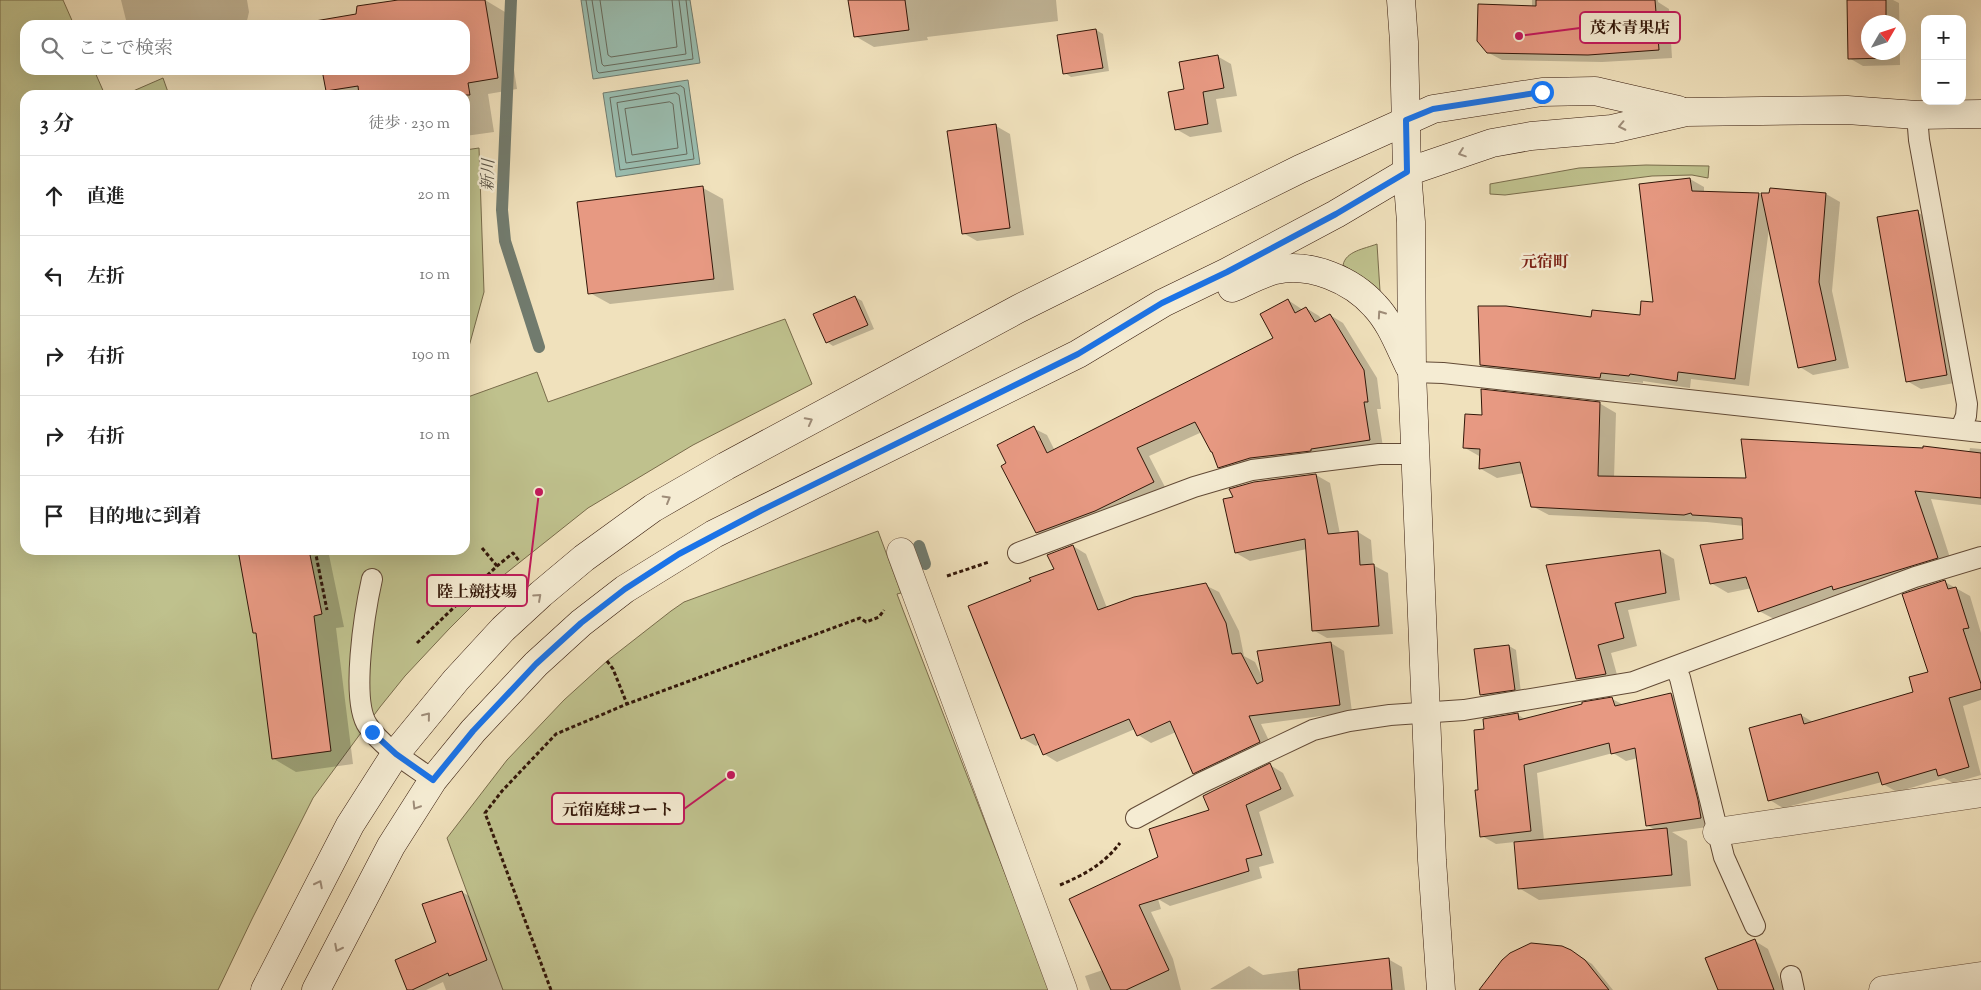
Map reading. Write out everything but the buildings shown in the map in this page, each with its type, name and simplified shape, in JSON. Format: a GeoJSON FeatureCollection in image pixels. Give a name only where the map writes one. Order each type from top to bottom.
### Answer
{"type":"FeatureCollection","features":[{"type":"Feature","properties":{"kind":"street"},"geometry":{"type":"LineString","coordinates":[[1401,0],[1410,222],[1412,372],[1432,860],[1441,990]]}},
{"type":"Feature","properties":{"kind":"street"},"geometry":{"type":"LineString","coordinates":[[265,990],[350,825],[396,754],[456,680],[503,629],[584,558],[653,508],[734,461],[1018,309],[1300,169],[1433,109],[1542,92],[1595,91],[1686,112]]}},
{"type":"Feature","properties":{"kind":"street"},"geometry":{"type":"LineString","coordinates":[[316,990],[391,846],[433,780],[473,731],[536,664],[581,623],[625,589],[714,534],[1078,354],[1162,303],[1227,272],[1336,214],[1407,172],[1492,143],[1531,136],[1612,129],[1686,112],[1847,110],[1917,115],[1981,114]]}},
{"type":"Feature","properties":{"kind":"street"},"geometry":{"type":"LineString","coordinates":[[1078,354],[1173,318],[1259,276],[1275,270],[1292,268],[1328,274],[1364,295],[1376,306],[1388,324],[1412,372]]}},
{"type":"Feature","properties":{"kind":"street"},"geometry":{"type":"LineString","coordinates":[[901,552],[1063,990]]}},
{"type":"Feature","properties":{"kind":"street"},"geometry":{"type":"LineString","coordinates":[[1717,832],[1981,794]]}},
{"type":"Feature","properties":{"kind":"street"},"geometry":{"type":"LineString","coordinates":[[1883,990],[1981,976]]}},
{"type":"Feature","properties":{"kind":"lane"},"geometry":{"type":"LineString","coordinates":[[1917,115],[1919,140],[1968,404],[1966,416],[1960,428]]}},
{"type":"Feature","properties":{"kind":"lane"},"geometry":{"type":"LineString","coordinates":[[1412,372],[1443,373],[1960,428],[1981,432]]}},
{"type":"Feature","properties":{"kind":"lane"},"geometry":{"type":"LineString","coordinates":[[1018,553],[1194,486],[1252,470],[1379,454],[1416,454]]}},
{"type":"Feature","properties":{"kind":"lane"},"geometry":{"type":"LineString","coordinates":[[1136,818],[1201,783],[1313,730],[1349,721],[1390,715],[1464,710],[1633,682],[1915,577],[1981,557]]}},
{"type":"Feature","properties":{"kind":"lane"},"geometry":{"type":"LineString","coordinates":[[372,578],[367,600],[358,686],[360,708],[366,724],[384,743],[396,754],[433,780]]}},
{"type":"Feature","properties":{"kind":"lane"},"geometry":{"type":"LineString","coordinates":[[1675,666],[1680,678],[1724,857],[1755,926]]}},
{"type":"Feature","properties":{"kind":"path"},"geometry":{"type":"LineString","coordinates":[[482,548],[497,566]]}},
{"type":"Feature","properties":{"kind":"path"},"geometry":{"type":"LineString","coordinates":[[417,643],[513,553],[520,562]]}},
{"type":"Feature","properties":{"kind":"path"},"geometry":{"type":"LineString","coordinates":[[316,555],[326,610]]}},
{"type":"Feature","properties":{"kind":"path"},"geometry":{"type":"LineString","coordinates":[[947,576],[996,560]]}},
{"type":"Feature","properties":{"kind":"path"},"geometry":{"type":"LineString","coordinates":[[551,990],[485,813],[502,791],[556,734],[627,704],[860,618],[866,622],[879,617],[888,607]]}},
{"type":"Feature","properties":{"kind":"path"},"geometry":{"type":"LineString","coordinates":[[607,661],[613,669],[627,704]]}},
{"type":"Feature","properties":{"kind":"path"},"geometry":{"type":"LineString","coordinates":[[1085,874],[1109,857],[1121,842]]}},
{"type":"Feature","properties":{"kind":"green space"},"geometry":{"type":"Polygon","coordinates":[[[0,0],[63,0],[72,20],[20,20],[20,75],[96,75],[103,90],[20,90],[20,555],[470,555],[470,396],[537,372],[548,402],[785,319],[812,384],[693,445],[588,508],[500,578],[449,629],[405,676],[380,707],[313,798],[218,990],[0,990],[0,0]]]}},
{"type":"Feature","properties":{"kind":"green space"},"geometry":{"type":"Polygon","coordinates":[[[163,78],[167,90],[135,90],[163,78]]]}},
{"type":"Feature","properties":{"kind":"green space"},"geometry":{"type":"Polygon","coordinates":[[[479,148],[484,292],[470,343],[470,149],[479,148]]]}},
{"type":"Feature","properties":{"kind":"green space"},"geometry":{"type":"Polygon","coordinates":[[[1646,165],[1709,166],[1708,178],[1692,175],[1652,176],[1505,195],[1490,194],[1490,184],[1579,168],[1646,165]]]}},
{"type":"Feature","properties":{"kind":"green space"},"geometry":{"type":"Polygon","coordinates":[[[1377,244],[1380,291],[1343,265],[1345,260],[1352,254],[1377,244]]]}},
{"type":"Feature","properties":{"kind":"green space"},"geometry":{"type":"Polygon","coordinates":[[[878,531],[901,593],[897,594],[1050,990],[503,990],[447,838],[507,760],[564,700],[607,661],[684,602],[878,531]]]}},
{"type":"Feature","properties":{"kind":"water"},"geometry":{"type":"Polygon","coordinates":[[[581,0],[690,0],[700,63],[593,79],[581,0]]]}},
{"type":"Feature","properties":{"kind":"water"},"geometry":{"type":"Polygon","coordinates":[[[688,80],[700,164],[616,177],[603,93],[688,80]]]}},
{"type":"Feature","properties":{"kind":"waterway","name":"新川"},"geometry":{"type":"LineString","coordinates":[[511,0],[502,210],[505,241],[539,347]]}},
{"type":"Feature","properties":{"kind":"waterway","name":"新川"},"geometry":{"type":"LineString","coordinates":[[919,546],[925,564]]}},
{"type":"Feature","properties":{"kind":"place","name":"茂木青果店"},"geometry":{"type":"Point","coordinates":[1519,36]}},
{"type":"Feature","properties":{"kind":"place","name":"陸上競技場"},"geometry":{"type":"Point","coordinates":[539,492]}},
{"type":"Feature","properties":{"kind":"place","name":"元宿庭球コート"},"geometry":{"type":"Point","coordinates":[731,775]}},
{"type":"Feature","properties":{"kind":"district","name":"元宿町"},"geometry":{"type":"Point","coordinates":[1545,261]}},
{"type":"Feature","properties":{"kind":"route"},"geometry":{"type":"LineString","coordinates":[[372,732],[396,754],[433,780],[473,731],[536,664],[581,623],[625,589],[679,554],[714,534],[1078,354],[1162,303],[1227,272],[1336,214],[1407,172],[1406,120],[1433,109],[1518,94],[1542,92]]}}]}
